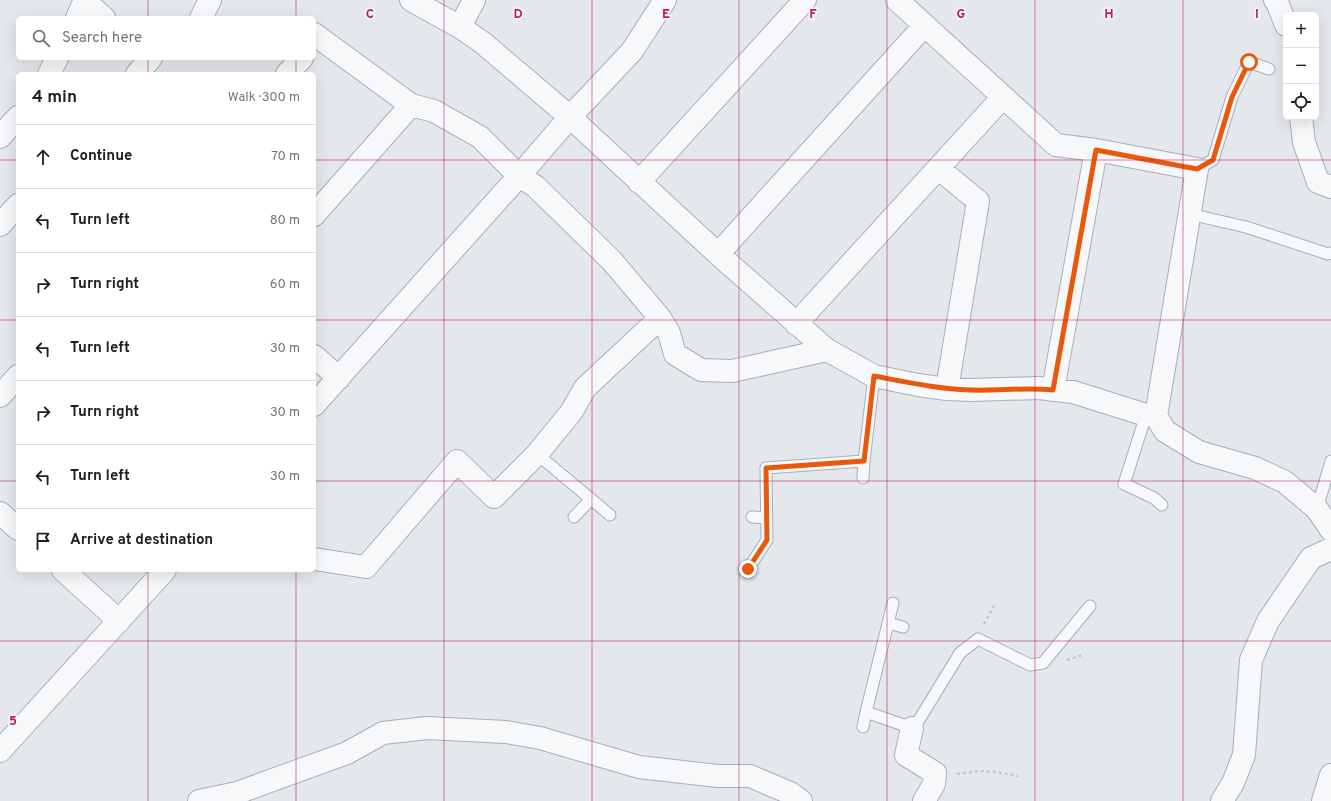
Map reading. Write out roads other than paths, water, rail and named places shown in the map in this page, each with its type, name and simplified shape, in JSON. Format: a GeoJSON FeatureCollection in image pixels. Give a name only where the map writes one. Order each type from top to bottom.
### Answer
{"type":"FeatureCollection","features":[{"type":"Feature","properties":{"kind":"street"},"geometry":{"type":"LineString","coordinates":[[202,16],[210,0]]}},
{"type":"Feature","properties":{"kind":"street"},"geometry":{"type":"LineString","coordinates":[[411,0],[460,27],[483,43],[570,117],[718,254],[827,350],[874,376],[918,385],[947,389],[972,390],[1039,388],[1073,392],[1151,415],[1165,431],[1199,452],[1255,468],[1285,482],[1317,509],[1331,530]]}},
{"type":"Feature","properties":{"kind":"street"},"geometry":{"type":"LineString","coordinates":[[460,27],[474,0]]}},
{"type":"Feature","properties":{"kind":"street"},"geometry":{"type":"LineString","coordinates":[[316,403],[570,117],[632,51],[665,0]]}},
{"type":"Feature","properties":{"kind":"street"},"geometry":{"type":"LineString","coordinates":[[639,182],[805,0]]}},
{"type":"Feature","properties":{"kind":"street"},"geometry":{"type":"LineString","coordinates":[[897,0],[1056,145],[1096,150],[1197,169],[1151,415]]}},
{"type":"Feature","properties":{"kind":"street"},"geometry":{"type":"LineString","coordinates":[[1275,0],[1283,17]]}},
{"type":"Feature","properties":{"kind":"street"},"geometry":{"type":"LineString","coordinates":[[82,6],[100,16]]}},
{"type":"Feature","properties":{"kind":"street"},"geometry":{"type":"LineString","coordinates":[[718,254],[924,26]]}},
{"type":"Feature","properties":{"kind":"street"},"geometry":{"type":"LineString","coordinates":[[316,39],[411,105],[434,111],[480,137],[519,176],[535,186],[612,261],[660,318],[669,333],[675,354],[701,370],[732,371],[827,350]]}},
{"type":"Feature","properties":{"kind":"street"},"geometry":{"type":"LineString","coordinates":[[50,72],[56,60]]}},
{"type":"Feature","properties":{"kind":"street"},"geometry":{"type":"LineString","coordinates":[[289,72],[300,60]]}},
{"type":"Feature","properties":{"kind":"street"},"geometry":{"type":"LineString","coordinates":[[796,324],[1003,97]]}},
{"type":"Feature","properties":{"kind":"street"},"geometry":{"type":"LineString","coordinates":[[316,212],[411,105]]}},
{"type":"Feature","properties":{"kind":"street"},"geometry":{"type":"LineString","coordinates":[[0,137],[16,119]]}},
{"type":"Feature","properties":{"kind":"street"},"geometry":{"type":"LineString","coordinates":[[1301,120],[1304,142],[1318,182],[1331,187]]}},
{"type":"Feature","properties":{"kind":"street"},"geometry":{"type":"LineString","coordinates":[[1053,390],[1096,150]]}},
{"type":"Feature","properties":{"kind":"street"},"geometry":{"type":"LineString","coordinates":[[938,168],[978,201],[947,389]]}},
{"type":"Feature","properties":{"kind":"street"},"geometry":{"type":"LineString","coordinates":[[0,225],[16,207]]}},
{"type":"Feature","properties":{"kind":"street"},"geometry":{"type":"LineString","coordinates":[[316,559],[366,567],[457,461],[494,496],[537,454],[572,411],[585,388],[660,318]]}},
{"type":"Feature","properties":{"kind":"street"},"geometry":{"type":"LineString","coordinates":[[316,358],[339,378]]}},
{"type":"Feature","properties":{"kind":"street"},"geometry":{"type":"LineString","coordinates":[[0,396],[16,378]]}},
{"type":"Feature","properties":{"kind":"street"},"geometry":{"type":"LineString","coordinates":[[0,513],[16,527]]}},
{"type":"Feature","properties":{"kind":"street"},"geometry":{"type":"LineString","coordinates":[[1222,801],[1233,783],[1244,755],[1251,660],[1268,621],[1311,558],[1331,549]]}},
{"type":"Feature","properties":{"kind":"street"},"geometry":{"type":"LineString","coordinates":[[65,572],[119,621]]}},
{"type":"Feature","properties":{"kind":"street"},"geometry":{"type":"LineString","coordinates":[[0,751],[163,572]]}},
{"type":"Feature","properties":{"kind":"street"},"geometry":{"type":"LineString","coordinates":[[199,801],[238,793],[340,756],[383,733],[427,728],[506,732],[540,738],[639,767],[718,776],[750,776],[790,793],[801,801]]}},
{"type":"Feature","properties":{"kind":"street"},"geometry":{"type":"LineString","coordinates":[[912,728],[906,755],[935,773],[934,784],[924,801]]}},
{"type":"Feature","properties":{"kind":"street"},"geometry":{"type":"LineString","coordinates":[[1323,801],[1331,775]]}},
{"type":"Feature","properties":{"kind":"lane"},"geometry":{"type":"LineString","coordinates":[[1197,169],[1213,160],[1232,97],[1249,62],[1269,69]]}},
{"type":"Feature","properties":{"kind":"lane"},"geometry":{"type":"LineString","coordinates":[[1189,214],[1246,227],[1328,254],[1331,253]]}},
{"type":"Feature","properties":{"kind":"lane"},"geometry":{"type":"LineString","coordinates":[[863,478],[874,376]]}},
{"type":"Feature","properties":{"kind":"lane"},"geometry":{"type":"LineString","coordinates":[[1151,415],[1124,484],[1154,498],[1162,505]]}},
{"type":"Feature","properties":{"kind":"lane"},"geometry":{"type":"LineString","coordinates":[[537,454],[610,515]]}},
{"type":"Feature","properties":{"kind":"lane"},"geometry":{"type":"LineString","coordinates":[[748,569],[767,540],[766,468],[864,461]]}},
{"type":"Feature","properties":{"kind":"lane"},"geometry":{"type":"LineString","coordinates":[[1317,509],[1331,461]]}},
{"type":"Feature","properties":{"kind":"lane"},"geometry":{"type":"LineString","coordinates":[[574,517],[591,499]]}},
{"type":"Feature","properties":{"kind":"lane"},"geometry":{"type":"LineString","coordinates":[[752,517],[766,518]]}},
{"type":"Feature","properties":{"kind":"lane"},"geometry":{"type":"LineString","coordinates":[[862,727],[893,603]]}},
{"type":"Feature","properties":{"kind":"lane"},"geometry":{"type":"LineString","coordinates":[[866,712],[912,728],[919,720],[960,653],[978,639],[1030,665],[1043,663],[1090,606]]}},
{"type":"Feature","properties":{"kind":"lane"},"geometry":{"type":"LineString","coordinates":[[888,623],[903,627]]}}]}
